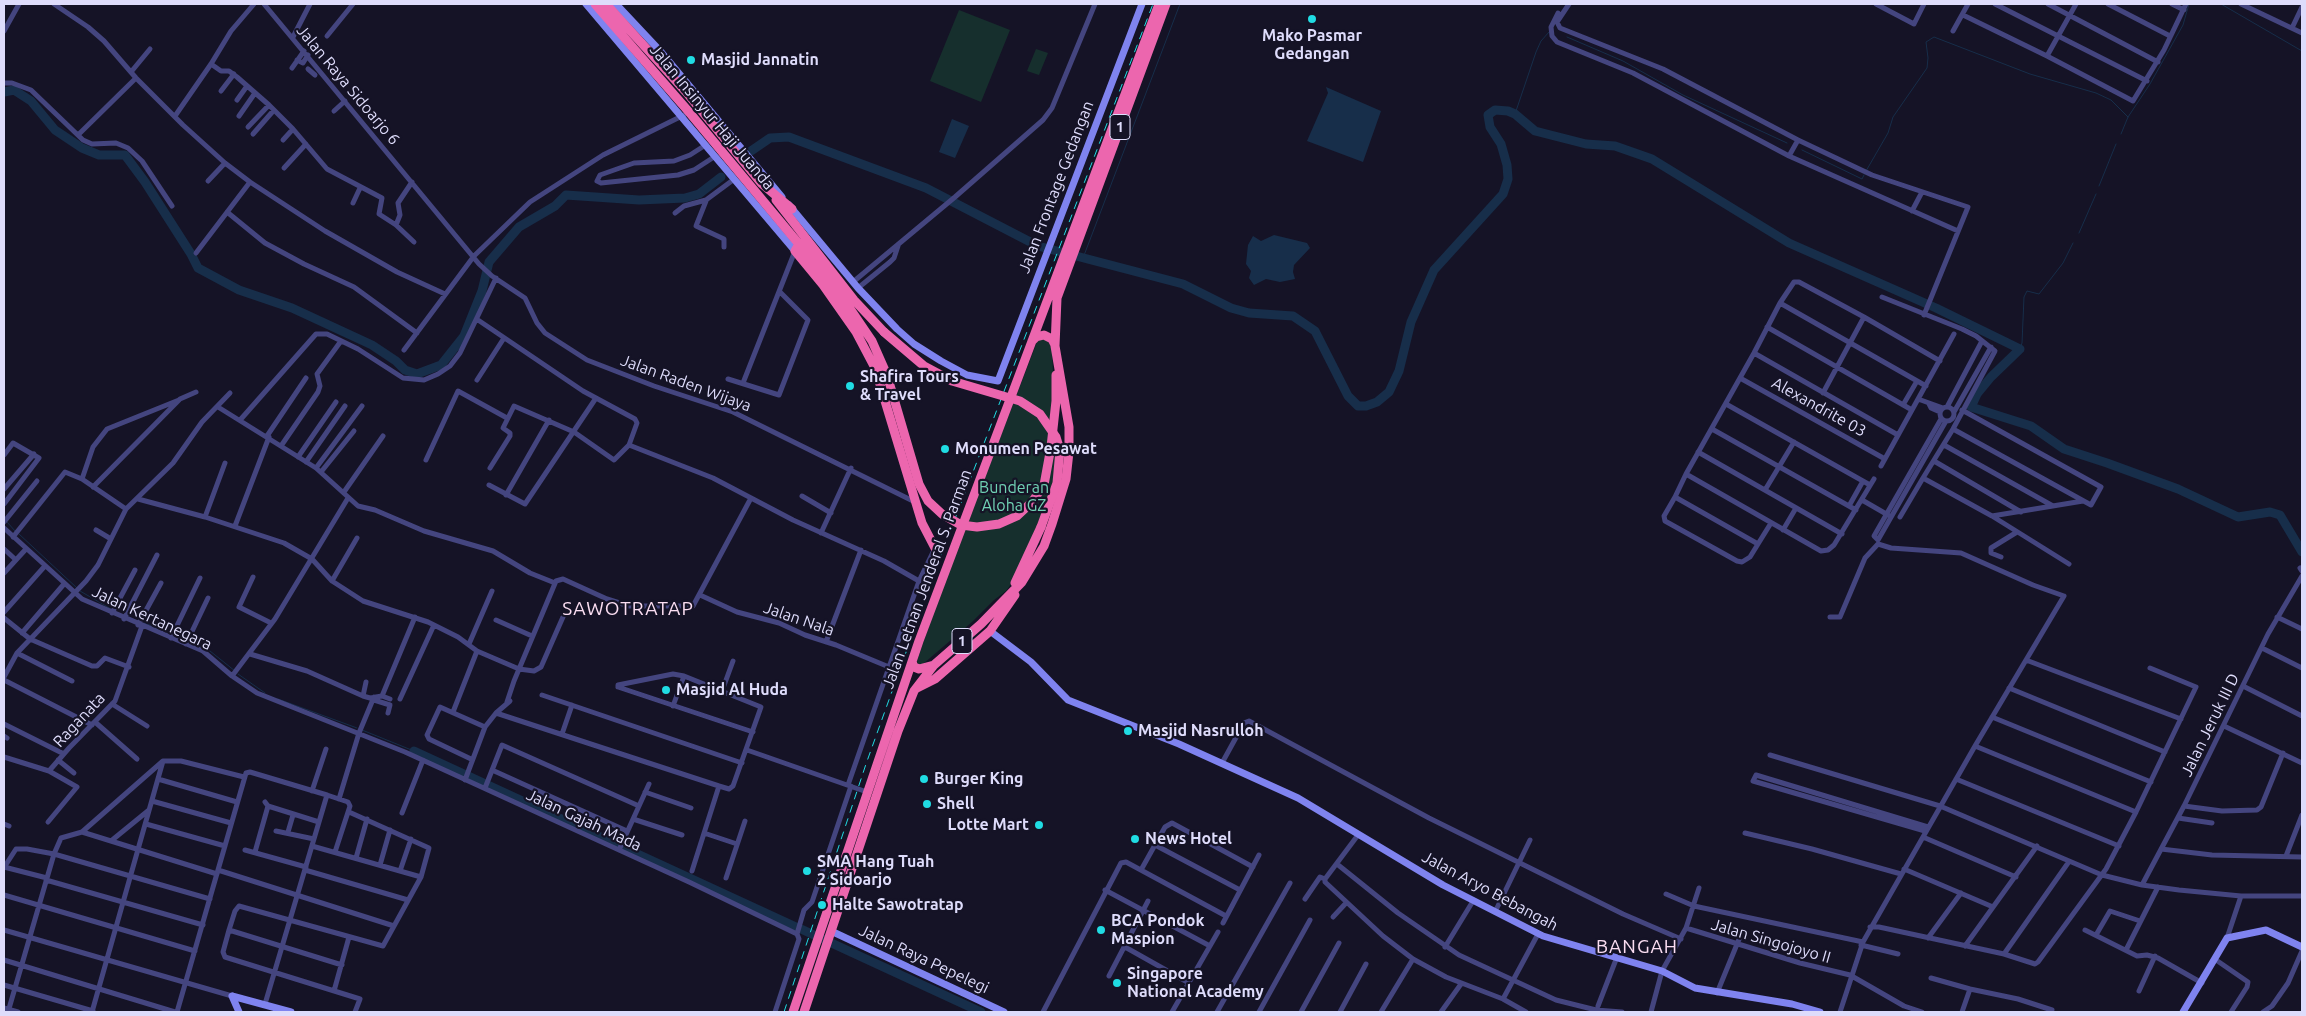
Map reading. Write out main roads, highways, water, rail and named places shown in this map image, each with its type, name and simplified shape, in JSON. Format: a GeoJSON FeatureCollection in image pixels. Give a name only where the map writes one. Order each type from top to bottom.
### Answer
{"type":"FeatureCollection","features":[{"type":"Feature","properties":{"kind":"highway","name":"Jalan Insinyur Haji Juanda"},"geometry":{"type":"LineString","coordinates":[[595,4],[648,64],[685,114],[703,129],[743,176],[856,332],[875,368],[922,523],[935,548]]}},
{"type":"Feature","properties":{"kind":"highway","name":"Jalan Insinyur Haji Juanda"},"geometry":{"type":"LineString","coordinates":[[606,4],[659,55],[752,167],[761,183],[792,209]]}},
{"type":"Feature","properties":{"kind":"highway","name":"Jalan Letnan Jenderal S. Parman"},"geometry":{"type":"LineString","coordinates":[[1071,249],[1159,4]]}},
{"type":"Feature","properties":{"kind":"highway","name":"Jalan Letnan Jenderal S. Parman"},"geometry":{"type":"LineString","coordinates":[[793,1012],[903,686],[1031,344],[1071,249],[1166,4]]}},
{"type":"Feature","properties":{"kind":"highway"},"geometry":{"type":"LineString","coordinates":[[648,64],[659,55]]}},
{"type":"Feature","properties":{"kind":"highway"},"geometry":{"type":"LineString","coordinates":[[695,135],[703,129]]}},
{"type":"Feature","properties":{"kind":"highway"},"geometry":{"type":"LineString","coordinates":[[761,183],[854,300],[884,332],[924,366],[952,381],[1020,401],[1040,414],[1056,437],[1060,458],[1057,483],[1041,527],[1009,595]]}},
{"type":"Feature","properties":{"kind":"highway"},"geometry":{"type":"LineString","coordinates":[[798,253],[838,291],[872,341],[887,375],[914,465],[928,501],[942,514],[961,525],[977,528],[992,526],[1017,516],[1032,502],[1044,485],[1051,447],[1056,401],[1056,349],[1052,339],[1044,335],[1036,337],[1031,344]]}},
{"type":"Feature","properties":{"kind":"highway","name":"Jalan Letnan Jenderal S. Parman"},"geometry":{"type":"LineString","coordinates":[[804,1012],[898,731],[915,690],[934,665],[981,624],[1022,582],[1044,546],[1067,472],[1069,452],[1069,427],[1056,349],[1057,298],[1067,259]]}},
{"type":"Feature","properties":{"kind":"highway"},"geometry":{"type":"LineString","coordinates":[[903,686],[906,680],[912,679],[915,682],[915,690],[935,679],[990,631],[1022,582]]}},
{"type":"Feature","properties":{"kind":"highway"},"geometry":{"type":"LineString","coordinates":[[912,662],[914,667],[919,669],[934,665]]}},
{"type":"Feature","properties":{"kind":"water"},"geometry":{"type":"Polygon","coordinates":[[[1326,87],[1381,111],[1363,162],[1307,141],[1328,93],[1326,87]]]}},
{"type":"Feature","properties":{"kind":"water"},"geometry":{"type":"Polygon","coordinates":[[[952,119],[969,126],[955,158],[939,152],[952,119]]]}},
{"type":"Feature","properties":{"kind":"water"},"geometry":{"type":"Polygon","coordinates":[[[1274,235],[1307,243],[1310,248],[1294,265],[1295,279],[1280,282],[1266,279],[1254,285],[1249,278],[1251,271],[1246,264],[1248,245],[1253,236],[1261,241],[1274,235]]]}},
{"type":"Feature","properties":{"kind":"waterway"},"geometry":{"type":"LineString","coordinates":[[1083,258],[1180,4]]}},
{"type":"Feature","properties":{"kind":"waterway"},"geometry":{"type":"LineString","coordinates":[[2121,134],[2128,117],[2150,84],[2183,25],[2189,4]]}},
{"type":"Feature","properties":{"kind":"waterway"},"geometry":{"type":"LineString","coordinates":[[2221,4],[2302,51]]}},
{"type":"Feature","properties":{"kind":"waterway"},"geometry":{"type":"LineString","coordinates":[[1515,114],[1536,52],[1541,41],[1549,32]]}},
{"type":"Feature","properties":{"kind":"waterway"},"geometry":{"type":"LineString","coordinates":[[1567,37],[1623,61],[1683,95],[1787,143]]}},
{"type":"Feature","properties":{"kind":"waterway"},"geometry":{"type":"LineString","coordinates":[[1866,171],[1888,133],[1893,117],[1927,68],[1926,42],[1934,37],[2030,74],[2096,93],[2111,100],[2128,117]]}},
{"type":"Feature","properties":{"kind":"waterway"},"geometry":{"type":"LineString","coordinates":[[4,92],[14,90],[31,101],[55,130],[82,148],[99,155],[125,155],[145,182],[198,268],[239,290],[292,308],[372,345],[396,361],[405,370],[417,374],[441,365],[464,336],[482,291],[489,262],[519,227],[555,206],[566,195],[639,200],[685,198],[699,194],[721,177]]}},
{"type":"Feature","properties":{"kind":"waterway"},"geometry":{"type":"LineString","coordinates":[[751,151],[770,138],[789,137],[926,188],[1038,246],[1183,284],[1231,308],[1249,313],[1293,316],[1315,331],[1348,396],[1358,406],[1366,406],[1377,402],[1389,392],[1399,371],[1411,322],[1434,270],[1503,194],[1508,179],[1507,165],[1501,144],[1490,127],[1488,115],[1495,110],[1508,111],[1515,114],[1535,131],[1586,144],[1615,146],[1652,159],[1789,243],[1936,308],[2020,349],[1991,377],[1977,394],[1971,407],[2031,426],[2064,449],[2178,489],[2238,517],[2270,512],[2280,515],[2302,552]]}},
{"type":"Feature","properties":{"kind":"waterway"},"geometry":{"type":"LineString","coordinates":[[2099,186],[2116,144]]}},
{"type":"Feature","properties":{"kind":"waterway"},"geometry":{"type":"LineString","coordinates":[[1802,150],[1862,179],[1864,175]]}},
{"type":"Feature","properties":{"kind":"waterway"},"geometry":{"type":"LineString","coordinates":[[2079,233],[2096,194]]}},
{"type":"Feature","properties":{"kind":"waterway"},"geometry":{"type":"LineString","coordinates":[[2020,349],[2022,343],[2024,297],[2027,291],[2039,294],[2063,263],[2073,243]]}},
{"type":"Feature","properties":{"kind":"waterway"},"geometry":{"type":"LineString","coordinates":[[7,522],[16,532]]}},
{"type":"Feature","properties":{"kind":"waterway"},"geometry":{"type":"LineString","coordinates":[[19,534],[77,588]]}},
{"type":"Feature","properties":{"kind":"waterway"},"geometry":{"type":"LineString","coordinates":[[80,591],[111,609]]}},
{"type":"Feature","properties":{"kind":"waterway"},"geometry":{"type":"LineString","coordinates":[[144,623],[171,633]]}},
{"type":"Feature","properties":{"kind":"waterway"},"geometry":{"type":"LineString","coordinates":[[174,635],[187,640]]}},
{"type":"Feature","properties":{"kind":"waterway"},"geometry":{"type":"LineString","coordinates":[[190,642],[210,651],[235,671]]}},
{"type":"Feature","properties":{"kind":"waterway"},"geometry":{"type":"LineString","coordinates":[[238,674],[265,693]]}},
{"type":"Feature","properties":{"kind":"waterway"},"geometry":{"type":"LineString","coordinates":[[278,699],[357,728]]}},
{"type":"Feature","properties":{"kind":"waterway"},"geometry":{"type":"LineString","coordinates":[[362,730],[414,751]]}},
{"type":"Feature","properties":{"kind":"waterway"},"geometry":{"type":"LineString","coordinates":[[414,751],[796,927]]}},
{"type":"Feature","properties":{"kind":"waterway"},"geometry":{"type":"LineString","coordinates":[[801,929],[981,1012]]}},
{"type":"Feature","properties":{"kind":"railway"},"geometry":{"type":"LineString","coordinates":[[784,1012],[866,764],[938,563],[1153,4]]}},
{"type":"Feature","properties":{"kind":"place","name":"Mako Pasmar Gedangan"},"geometry":{"type":"Point","coordinates":[1312,19]}},
{"type":"Feature","properties":{"kind":"place","name":"Masjid Jannatin"},"geometry":{"type":"Point","coordinates":[691,60]}},
{"type":"Feature","properties":{"kind":"place","name":"Shafira Tours & Travel"},"geometry":{"type":"Point","coordinates":[850,386]}},
{"type":"Feature","properties":{"kind":"place","name":"Monumen Pesawat"},"geometry":{"type":"Point","coordinates":[945,449]}},
{"type":"Feature","properties":{"kind":"place","name":"Masjid Al Huda"},"geometry":{"type":"Point","coordinates":[666,690]}},
{"type":"Feature","properties":{"kind":"place","name":"Masjid Nasrulloh"},"geometry":{"type":"Point","coordinates":[1128,731]}},
{"type":"Feature","properties":{"kind":"place","name":"Burger King"},"geometry":{"type":"Point","coordinates":[924,779]}},
{"type":"Feature","properties":{"kind":"place","name":"Shell"},"geometry":{"type":"Point","coordinates":[927,804]}},
{"type":"Feature","properties":{"kind":"place","name":"Lotte Mart"},"geometry":{"type":"Point","coordinates":[1039,825]}},
{"type":"Feature","properties":{"kind":"place","name":"News Hotel"},"geometry":{"type":"Point","coordinates":[1135,839]}},
{"type":"Feature","properties":{"kind":"place","name":"SMA Hang Tuah 2 Sidoarjo"},"geometry":{"type":"Point","coordinates":[807,871]}},
{"type":"Feature","properties":{"kind":"place","name":"Halte Sawotratap"},"geometry":{"type":"Point","coordinates":[822,905]}},
{"type":"Feature","properties":{"kind":"place","name":"BCA Pondok Maspion"},"geometry":{"type":"Point","coordinates":[1101,930]}},
{"type":"Feature","properties":{"kind":"place","name":"Singapore National Academy"},"geometry":{"type":"Point","coordinates":[1117,983]}},
{"type":"Feature","properties":{"kind":"district","name":"SAWOTRATAP"},"geometry":{"type":"Point","coordinates":[628,609]}},
{"type":"Feature","properties":{"kind":"district","name":"BANGAH"},"geometry":{"type":"Point","coordinates":[1637,947]}},
{"type":"Feature","properties":{"kind":"park label","name":"Bunderan Aloha GZ"},"geometry":{"type":"Point","coordinates":[1014,497]}}]}
